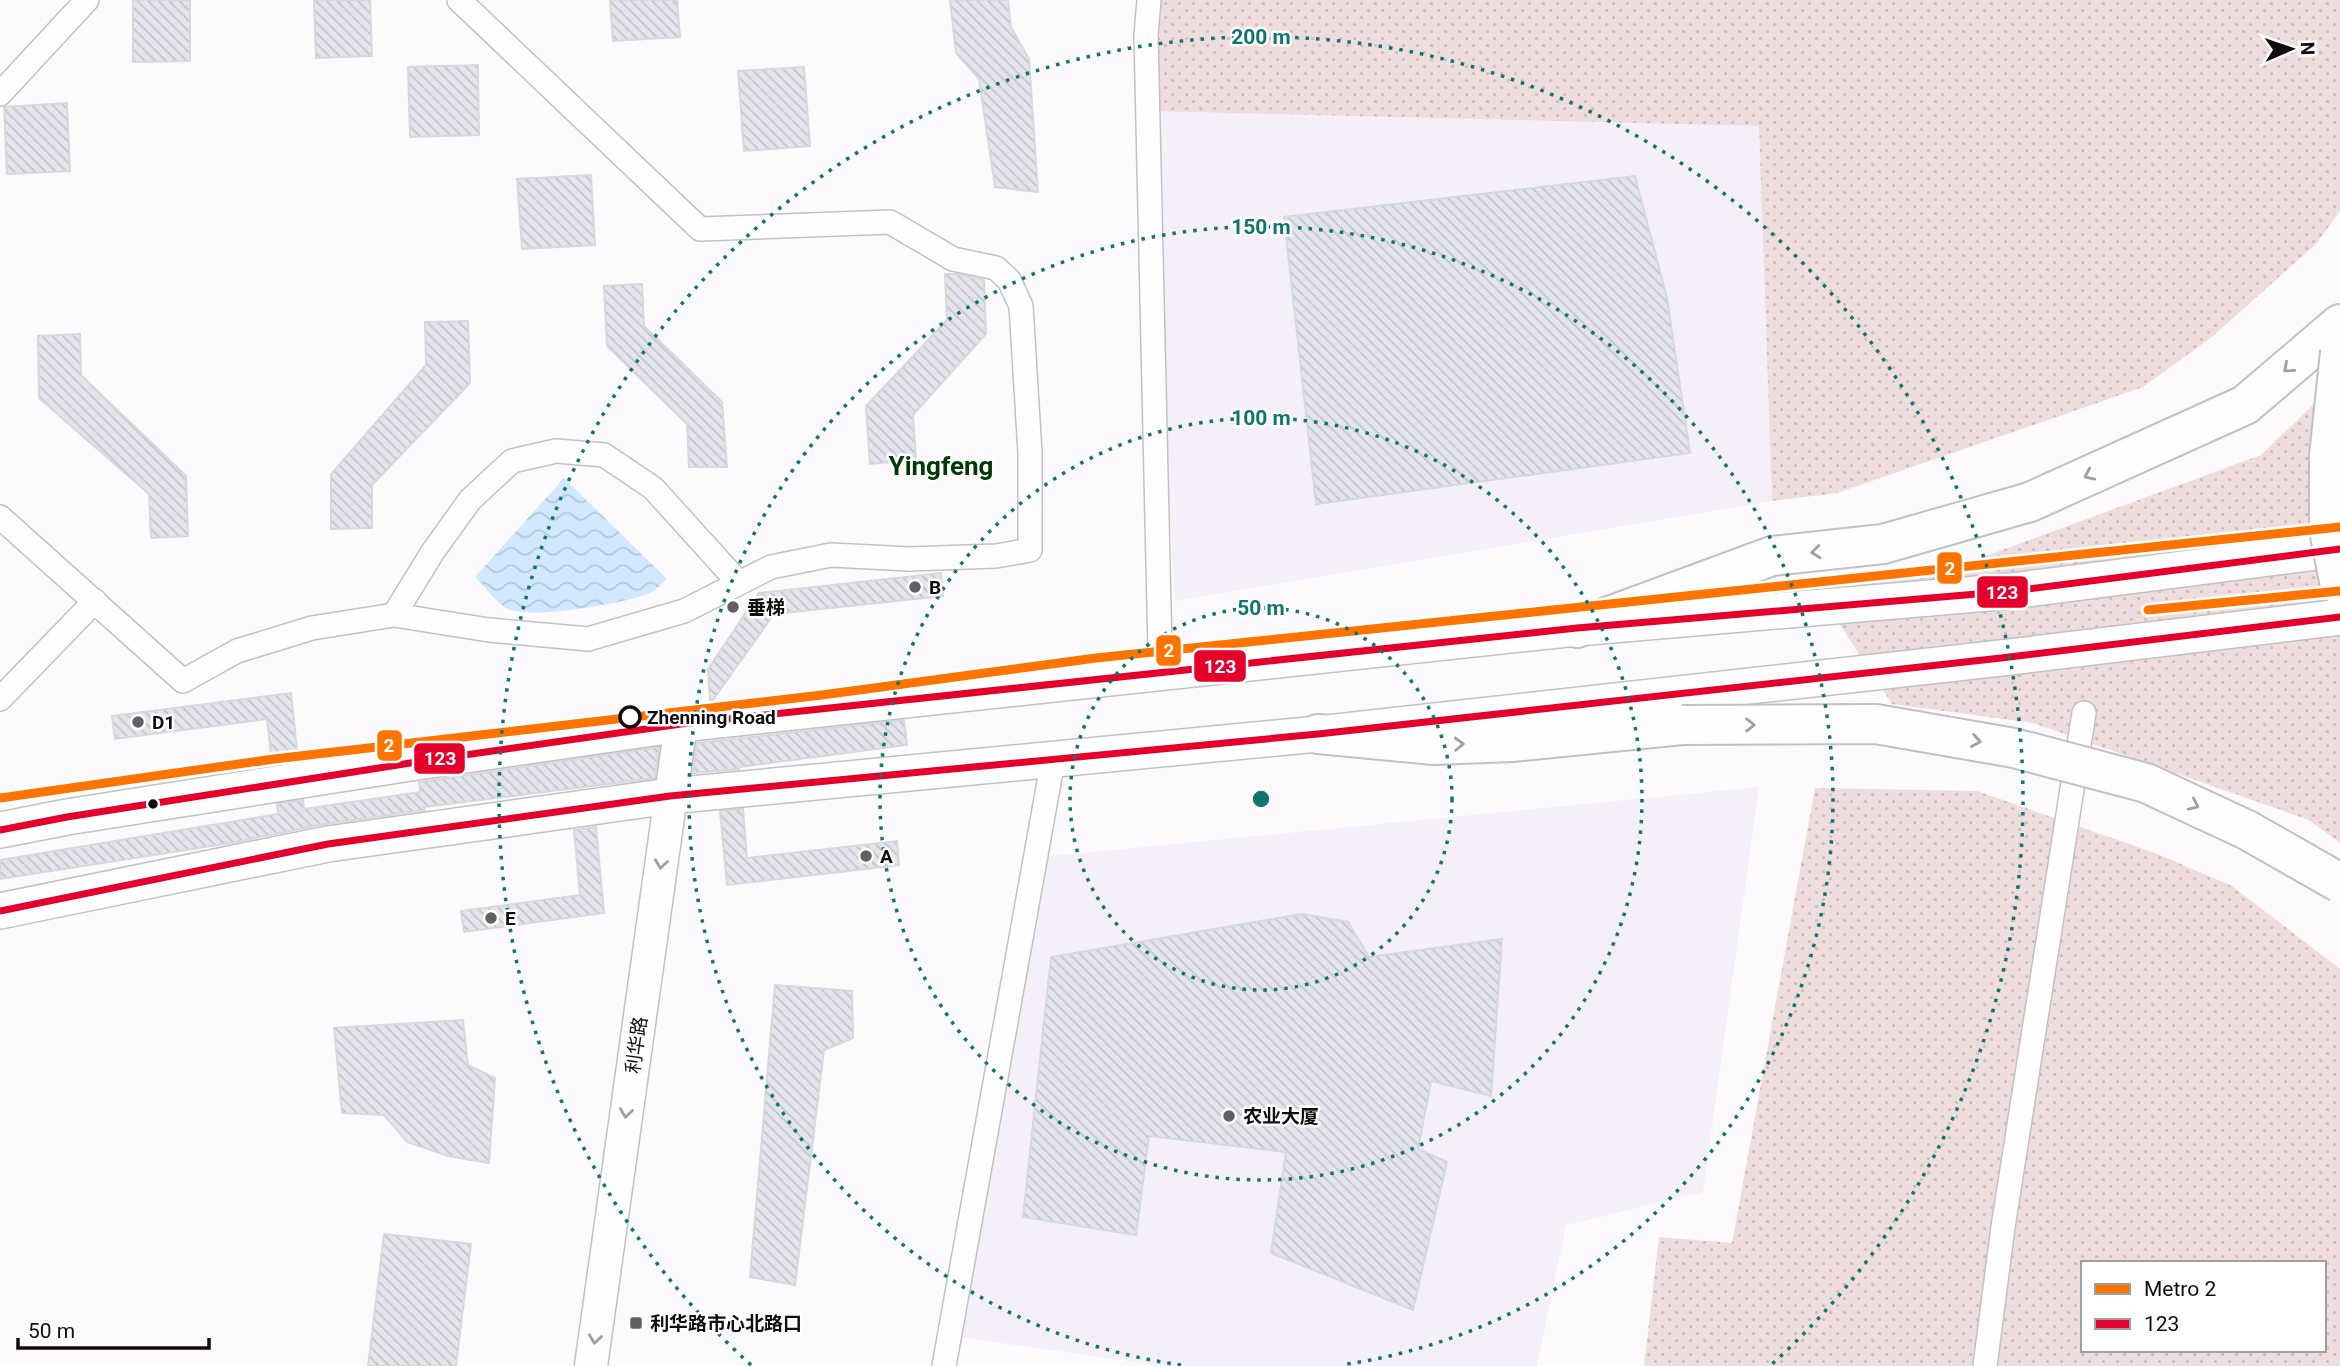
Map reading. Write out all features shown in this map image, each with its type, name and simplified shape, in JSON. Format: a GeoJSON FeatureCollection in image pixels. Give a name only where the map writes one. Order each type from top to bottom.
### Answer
{"type":"FeatureCollection","features":[{"type":"Feature","properties":{"kind":"highway"},"geometry":{"type":"LineString","coordinates":[[1577,628],[1772,556],[1884,544],[2029,502],[2245,405],[2340,324]]}},
{"type":"Feature","properties":{"kind":"highway"},"geometry":{"type":"LineString","coordinates":[[2340,352],[2329,456],[2329,530],[2340,586]]}},
{"type":"Feature","properties":{"kind":"highway"},"geometry":{"type":"LineString","coordinates":[[1318,734],[1434,745],[1512,742],[1682,725],[1876,724],[2014,748],[2146,783],[2247,830],[2340,883]]}},
{"type":"Feature","properties":{"kind":"main road"},"geometry":{"type":"LineString","coordinates":[[0,830],[382,768],[691,723],[1577,628],[2012,591],[2340,549]]}},
{"type":"Feature","properties":{"kind":"main road"},"geometry":{"type":"LineString","coordinates":[[0,911],[328,844],[681,795],[1318,734],[2001,658],[2340,617]]}},
{"type":"Feature","properties":{"kind":"main road","name":"利华路"},"geometry":{"type":"LineString","coordinates":[[591,1366],[691,723]]}},
{"type":"Feature","properties":{"kind":"main road","name":"利华路"},"geometry":{"type":"LineString","coordinates":[[613,1366],[681,795]]}},
{"type":"Feature","properties":{"kind":"street"},"geometry":{"type":"LineString","coordinates":[[0,94],[87,0]]}},
{"type":"Feature","properties":{"kind":"street"},"geometry":{"type":"LineString","coordinates":[[0,516],[183,681],[237,651],[312,628],[394,615],[489,630],[588,639],[684,611],[771,567],[831,555],[909,559],[996,556],[1030,550],[1030,453],[1021,306],[1009,280],[996,268],[953,259],[890,222],[700,229],[459,0]]}},
{"type":"Feature","properties":{"kind":"street"},"geometry":{"type":"LineString","coordinates":[[1149,0],[1146,35],[1160,651]]}},
{"type":"Feature","properties":{"kind":"street"},"geometry":{"type":"LineString","coordinates":[[394,615],[432,553],[470,500],[512,461],[556,451],[604,455],[653,488],[739,583]]}},
{"type":"Feature","properties":{"kind":"street"},"geometry":{"type":"LineString","coordinates":[[0,699],[95,601]]}},
{"type":"Feature","properties":{"kind":"street"},"geometry":{"type":"LineString","coordinates":[[1985,1366],[2003,1227],[2084,713]]}},
{"type":"Feature","properties":{"kind":"street"},"geometry":{"type":"LineString","coordinates":[[944,1366],[1053,760]]}},
{"type":"Feature","properties":{"kind":"shaded area"},"geometry":{"type":"Polygon","coordinates":[[[1145,0],[2340,0],[2340,211],[2316,244],[2212,337],[2143,387],[1837,493],[1772,501],[1759,126],[1147,111],[1145,0]]]}},
{"type":"Feature","properties":{"kind":"shaded area"},"geometry":{"type":"Polygon","coordinates":[[[1147,111],[1759,126],[1772,501],[1175,601],[1147,111]]]}},
{"type":"Feature","properties":{"kind":"shaded area"},"geometry":{"type":"Polygon","coordinates":[[[2340,379],[2340,843],[2309,820],[2033,723],[1892,704],[1811,581],[1956,567],[2261,455],[2340,379]]]}},
{"type":"Feature","properties":{"kind":"shaded area"},"geometry":{"type":"Polygon","coordinates":[[[1759,787],[1703,1192],[1566,1225],[1537,1366],[1163,1366],[952,1336],[1041,857],[1759,787]]]}},
{"type":"Feature","properties":{"kind":"shaded area"},"geometry":{"type":"Polygon","coordinates":[[[1815,788],[1977,791],[2155,853],[2232,886],[2340,969],[2340,1366],[1644,1366],[1659,1237],[1732,1243],[1815,788]]]}},
{"type":"Feature","properties":{"kind":"water"},"geometry":{"type":"Polygon","coordinates":[[[564,478],[667,579],[652,592],[600,606],[533,613],[506,608],[498,602],[475,577],[564,478]]]}},
{"type":"Feature","properties":{"kind":"building"},"geometry":{"type":"Polygon","coordinates":[[[133,0],[190,0],[190,61],[133,62],[133,0]]]}},
{"type":"Feature","properties":{"kind":"building"},"geometry":{"type":"Polygon","coordinates":[[[314,0],[370,0],[372,56],[316,58],[314,0]]]}},
{"type":"Feature","properties":{"kind":"building"},"geometry":{"type":"Polygon","coordinates":[[[610,0],[677,0],[680,37],[613,41],[610,0]]]}},
{"type":"Feature","properties":{"kind":"building"},"geometry":{"type":"Polygon","coordinates":[[[950,0],[1008,0],[1011,27],[1029,59],[1038,192],[995,187],[979,79],[956,53],[950,0]]]}},
{"type":"Feature","properties":{"kind":"building"},"geometry":{"type":"Polygon","coordinates":[[[478,65],[479,135],[410,137],[408,67],[478,65]]]}},
{"type":"Feature","properties":{"kind":"building"},"geometry":{"type":"Polygon","coordinates":[[[804,67],[810,146],[744,151],[738,71],[804,67]]]}},
{"type":"Feature","properties":{"kind":"building"},"geometry":{"type":"Polygon","coordinates":[[[67,103],[70,171],[7,174],[4,107],[67,103]]]}},
{"type":"Feature","properties":{"kind":"building"},"geometry":{"type":"Polygon","coordinates":[[[591,175],[595,245],[522,249],[517,179],[591,175]]]}},
{"type":"Feature","properties":{"kind":"building"},"geometry":{"type":"Polygon","coordinates":[[[1635,176],[1667,298],[1690,453],[1316,504],[1284,217],[1635,176]]]}},
{"type":"Feature","properties":{"kind":"building"},"geometry":{"type":"Polygon","coordinates":[[[945,274],[984,280],[986,334],[913,415],[916,460],[870,464],[866,406],[947,320],[945,274]]]}},
{"type":"Feature","properties":{"kind":"building"},"geometry":{"type":"Polygon","coordinates":[[[642,284],[644,326],[722,402],[727,467],[689,467],[687,424],[607,346],[604,286],[642,284]]]}},
{"type":"Feature","properties":{"kind":"building"},"geometry":{"type":"Polygon","coordinates":[[[468,321],[470,383],[372,485],[372,528],[331,529],[331,474],[426,365],[425,322],[468,321]]]}},
{"type":"Feature","properties":{"kind":"building"},"geometry":{"type":"Polygon","coordinates":[[[80,334],[81,375],[186,476],[188,536],[151,538],[149,494],[39,398],[38,336],[80,334]]]}},
{"type":"Feature","properties":{"kind":"building"},"geometry":{"type":"Polygon","coordinates":[[[941,573],[943,596],[774,614],[710,701],[708,669],[759,593],[941,573]]]}},
{"type":"Feature","properties":{"kind":"building"},"geometry":{"type":"Polygon","coordinates":[[[291,693],[298,760],[272,764],[267,719],[115,739],[112,716],[291,693]]]}},
{"type":"Feature","properties":{"kind":"building"},"geometry":{"type":"Polygon","coordinates":[[[616,713],[420,741],[414,742],[414,738],[616,713]]]}},
{"type":"Feature","properties":{"kind":"building"},"geometry":{"type":"Polygon","coordinates":[[[904,720],[907,745],[693,773],[697,743],[904,720]]]}},
{"type":"Feature","properties":{"kind":"building"},"geometry":{"type":"Polygon","coordinates":[[[659,747],[655,778],[424,807],[425,810],[325,824],[231,843],[0,879],[0,860],[278,814],[277,804],[303,800],[304,809],[420,792],[419,782],[659,747]]]}},
{"type":"Feature","properties":{"kind":"building"},"geometry":{"type":"Polygon","coordinates":[[[743,809],[747,858],[897,841],[899,865],[727,885],[720,811],[743,809]]]}},
{"type":"Feature","properties":{"kind":"building"},"geometry":{"type":"Polygon","coordinates":[[[596,827],[604,913],[464,932],[461,911],[580,895],[574,830],[596,827]]]}},
{"type":"Feature","properties":{"kind":"building","name":"农业大厦"},"geometry":{"type":"Polygon","coordinates":[[[1302,914],[1348,922],[1369,957],[1502,939],[1491,1096],[1431,1081],[1418,1149],[1447,1162],[1413,1310],[1271,1253],[1286,1152],[1149,1136],[1136,1235],[1023,1217],[1051,957],[1302,914]]]}},
{"type":"Feature","properties":{"kind":"building"},"geometry":{"type":"Polygon","coordinates":[[[775,985],[852,991],[853,1038],[824,1050],[795,1285],[750,1277],[775,985]]]}},
{"type":"Feature","properties":{"kind":"building"},"geometry":{"type":"Polygon","coordinates":[[[463,1020],[468,1065],[495,1078],[489,1163],[448,1156],[407,1142],[384,1115],[342,1113],[334,1028],[463,1020]]]}},
{"type":"Feature","properties":{"kind":"building"},"geometry":{"type":"Polygon","coordinates":[[[384,1234],[471,1244],[456,1366],[368,1366],[384,1234]]]}},
{"type":"Feature","properties":{"kind":"metro line","name":"2"},"geometry":{"type":"LineString","coordinates":[[0,798],[274,759],[822,695],[1096,658],[2340,527]]}},
{"type":"Feature","properties":{"kind":"metro line","name":"2"},"geometry":{"type":"LineString","coordinates":[[2148,610],[2340,591]]}},
{"type":"Feature","properties":{"kind":"transit line","name":"123"},"geometry":{"type":"LineString","coordinates":[[0,830],[423,761],[681,724],[1577,628],[2012,591],[2340,549]]}},
{"type":"Feature","properties":{"kind":"transit line","name":"123"},"geometry":{"type":"LineString","coordinates":[[0,911],[328,844],[670,796],[1318,734],[2001,658],[2340,617]]}},
{"type":"Feature","properties":{"kind":"place","name":"B"},"geometry":{"type":"Point","coordinates":[915,587]}},
{"type":"Feature","properties":{"kind":"place","name":"垂梯"},"geometry":{"type":"Point","coordinates":[733,607]}},
{"type":"Feature","properties":{"kind":"place","name":"Zhenning Road"},"geometry":{"type":"Point","coordinates":[630,717]}},
{"type":"Feature","properties":{"kind":"place","name":"D1"},"geometry":{"type":"Point","coordinates":[138,722]}},
{"type":"Feature","properties":{"kind":"place","name":"A"},"geometry":{"type":"Point","coordinates":[866,856]}},
{"type":"Feature","properties":{"kind":"place","name":"E"},"geometry":{"type":"Point","coordinates":[491,918]}},
{"type":"Feature","properties":{"kind":"place","name":"农业大厦"},"geometry":{"type":"Point","coordinates":[1229,1116]}},
{"type":"Feature","properties":{"kind":"place","name":"利华路市心北路口"},"geometry":{"type":"Point","coordinates":[636,1323]}},
{"type":"Feature","properties":{"kind":"district","name":"Yingfeng"},"geometry":{"type":"Point","coordinates":[941,466]}}]}
